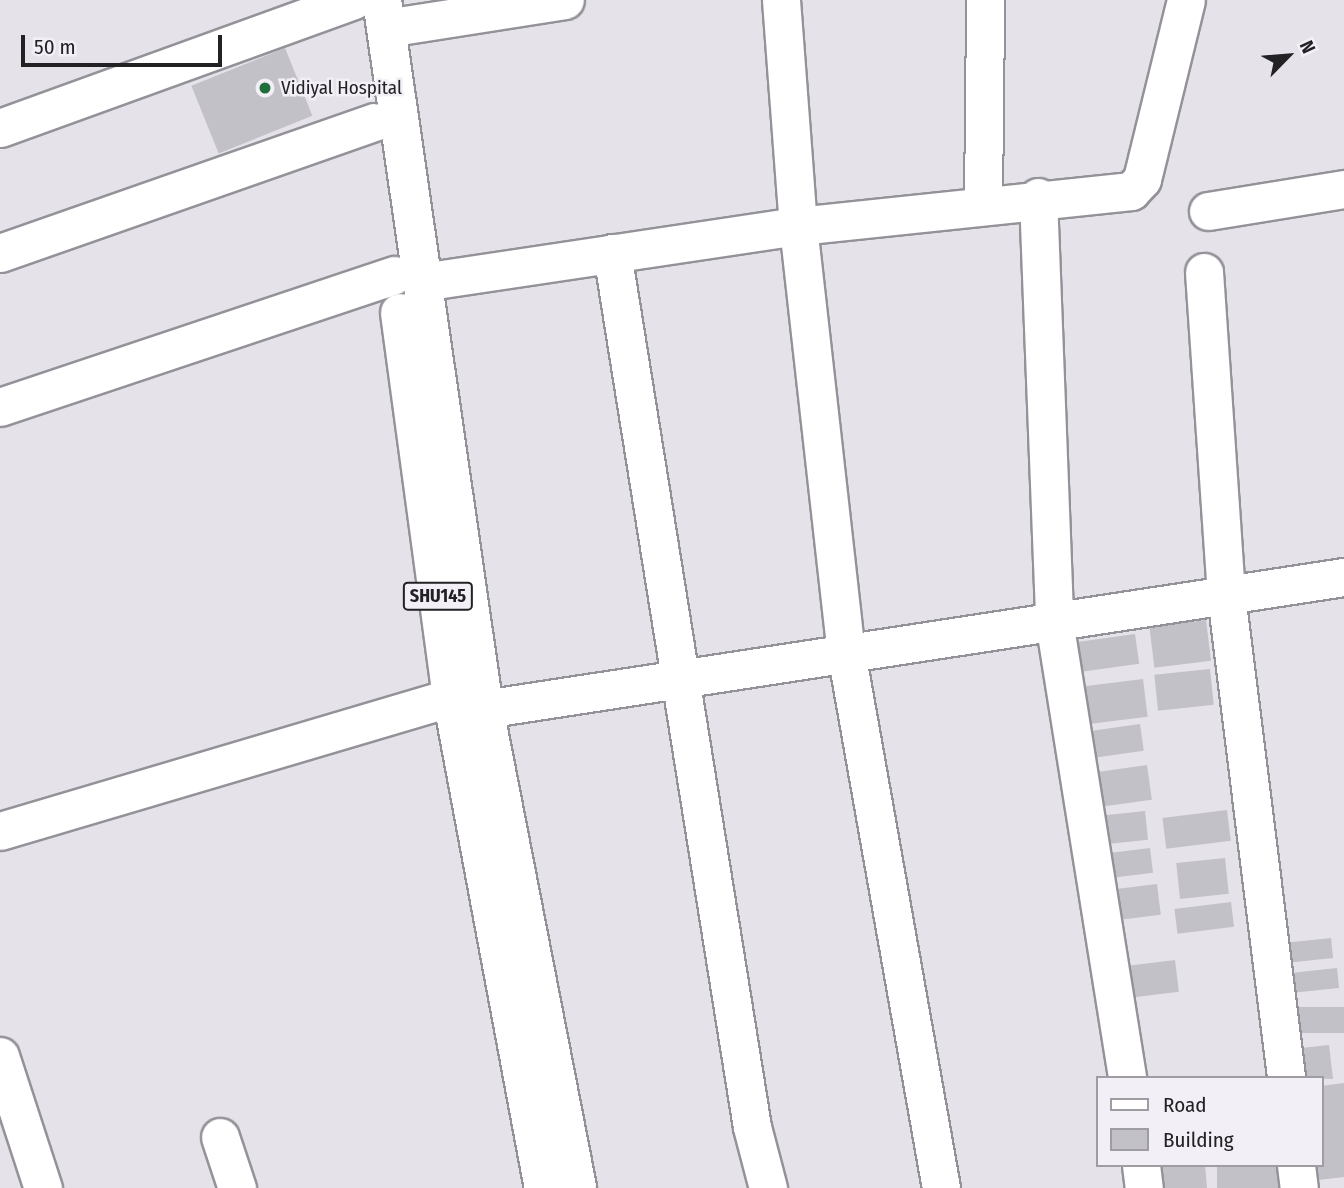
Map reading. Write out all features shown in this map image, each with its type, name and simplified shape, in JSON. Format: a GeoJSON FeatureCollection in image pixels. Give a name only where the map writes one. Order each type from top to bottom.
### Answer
{"type":"FeatureCollection","features":[{"type":"Feature","properties":{"kind":"main road"},"geometry":{"type":"LineString","coordinates":[[356,0],[374,122],[408,279]]}},
{"type":"Feature","properties":{"kind":"main road"},"geometry":{"type":"LineString","coordinates":[[384,14],[408,279],[468,703],[544,1188]]}},
{"type":"Feature","properties":{"kind":"main road"},"geometry":{"type":"LineString","coordinates":[[468,703],[577,1188]]}},
{"type":"Feature","properties":{"kind":"street"},"geometry":{"type":"LineString","coordinates":[[0,128],[356,0]]}},
{"type":"Feature","properties":{"kind":"street"},"geometry":{"type":"LineString","coordinates":[[384,14],[565,0]]}},
{"type":"Feature","properties":{"kind":"street"},"geometry":{"type":"LineString","coordinates":[[781,0],[798,226],[846,652],[942,1188]]}},
{"type":"Feature","properties":{"kind":"street"},"geometry":{"type":"LineString","coordinates":[[983,203],[985,0]]}},
{"type":"Feature","properties":{"kind":"street"},"geometry":{"type":"LineString","coordinates":[[0,407],[408,279],[983,203],[1038,197],[1116,196],[1142,179],[1186,0]]}},
{"type":"Feature","properties":{"kind":"street"},"geometry":{"type":"LineString","coordinates":[[0,253],[374,122]]}},
{"type":"Feature","properties":{"kind":"street"},"geometry":{"type":"LineString","coordinates":[[1208,211],[1344,189]]}},
{"type":"Feature","properties":{"kind":"street"},"geometry":{"type":"LineString","coordinates":[[1038,197],[1054,621],[1127,1076]]}},
{"type":"Feature","properties":{"kind":"street"},"geometry":{"type":"LineString","coordinates":[[612,253],[752,1127],[768,1188]]}},
{"type":"Feature","properties":{"kind":"street"},"geometry":{"type":"LineString","coordinates":[[1204,272],[1226,594],[1286,1076]]}},
{"type":"Feature","properties":{"kind":"street"},"geometry":{"type":"LineString","coordinates":[[0,831],[468,703],[682,677],[1344,577]]}},
{"type":"Feature","properties":{"kind":"street"},"geometry":{"type":"LineString","coordinates":[[0,1056],[43,1188]]}},
{"type":"Feature","properties":{"kind":"street"},"geometry":{"type":"LineString","coordinates":[[220,1137],[237,1188]]}},
{"type":"Feature","properties":{"kind":"street"},"geometry":{"type":"LineString","coordinates":[[1141,1167],[1144,1188]]}},
{"type":"Feature","properties":{"kind":"street"},"geometry":{"type":"LineString","coordinates":[[1296,1167],[1299,1188]]}},
{"type":"Feature","properties":{"kind":"building"},"geometry":{"type":"Polygon","coordinates":[[[285,48],[312,116],[219,154],[191,86],[285,48]]]}},
{"type":"Feature","properties":{"kind":"building"},"geometry":{"type":"Polygon","coordinates":[[[1206,620],[1211,661],[1154,668],[1149,627],[1206,620]]]}},
{"type":"Feature","properties":{"kind":"building"},"geometry":{"type":"Polygon","coordinates":[[[1135,634],[1139,664],[1080,672],[1076,642],[1135,634]]]}},
{"type":"Feature","properties":{"kind":"building"},"geometry":{"type":"Polygon","coordinates":[[[1210,669],[1214,705],[1158,711],[1154,675],[1210,669]]]}},
{"type":"Feature","properties":{"kind":"building"},"geometry":{"type":"Polygon","coordinates":[[[1143,679],[1148,717],[1087,724],[1082,686],[1143,679]]]}},
{"type":"Feature","properties":{"kind":"building"},"geometry":{"type":"Polygon","coordinates":[[[1140,724],[1144,751],[1094,758],[1090,731],[1140,724]]]}},
{"type":"Feature","properties":{"kind":"building"},"geometry":{"type":"Polygon","coordinates":[[[1147,765],[1152,800],[1095,808],[1091,773],[1147,765]]]}},
{"type":"Feature","properties":{"kind":"building"},"geometry":{"type":"Polygon","coordinates":[[[1227,810],[1231,841],[1166,849],[1162,818],[1227,810]]]}},
{"type":"Feature","properties":{"kind":"building"},"geometry":{"type":"Polygon","coordinates":[[[1145,811],[1148,840],[1100,845],[1097,816],[1145,811]]]}},
{"type":"Feature","properties":{"kind":"building"},"geometry":{"type":"Polygon","coordinates":[[[1150,848],[1153,873],[1104,879],[1101,854],[1150,848]]]}},
{"type":"Feature","properties":{"kind":"building"},"geometry":{"type":"Polygon","coordinates":[[[1225,858],[1229,894],[1180,899],[1176,863],[1225,858]]]}},
{"type":"Feature","properties":{"kind":"building"},"geometry":{"type":"Polygon","coordinates":[[[1157,884],[1161,915],[1108,921],[1104,890],[1157,884]]]}},
{"type":"Feature","properties":{"kind":"building"},"geometry":{"type":"Polygon","coordinates":[[[1231,902],[1234,927],[1177,934],[1174,909],[1231,902]]]}},
{"type":"Feature","properties":{"kind":"building"},"geometry":{"type":"Polygon","coordinates":[[[1331,938],[1333,958],[1273,964],[1271,944],[1331,938]]]}},
{"type":"Feature","properties":{"kind":"building"},"geometry":{"type":"Polygon","coordinates":[[[1175,960],[1179,992],[1132,997],[1128,966],[1175,960]]]}},
{"type":"Feature","properties":{"kind":"building"},"geometry":{"type":"Polygon","coordinates":[[[1337,968],[1339,988],[1280,994],[1278,974],[1337,968]]]}},
{"type":"Feature","properties":{"kind":"building"},"geometry":{"type":"Polygon","coordinates":[[[1284,1007],[1344,1007],[1344,1033],[1284,1033],[1284,1007]]]}},
{"type":"Feature","properties":{"kind":"building"},"geometry":{"type":"Polygon","coordinates":[[[1329,1045],[1333,1079],[1323,1079],[1323,1076],[1296,1076],[1292,1049],[1329,1045]]]}},
{"type":"Feature","properties":{"kind":"building"},"geometry":{"type":"Polygon","coordinates":[[[1344,1083],[1344,1177],[1310,1181],[1308,1167],[1323,1167],[1323,1086],[1344,1083]]]}},
{"type":"Feature","properties":{"kind":"building"},"geometry":{"type":"Polygon","coordinates":[[[1205,1167],[1207,1188],[1158,1188],[1155,1168],[1205,1167]]]}},
{"type":"Feature","properties":{"kind":"building"},"geometry":{"type":"Polygon","coordinates":[[[1217,1167],[1280,1167],[1280,1188],[1217,1188],[1217,1167]]]}},
{"type":"Feature","properties":{"kind":"place","name":"Vidiyal Hospital"},"geometry":{"type":"Point","coordinates":[265,88]}}]}
